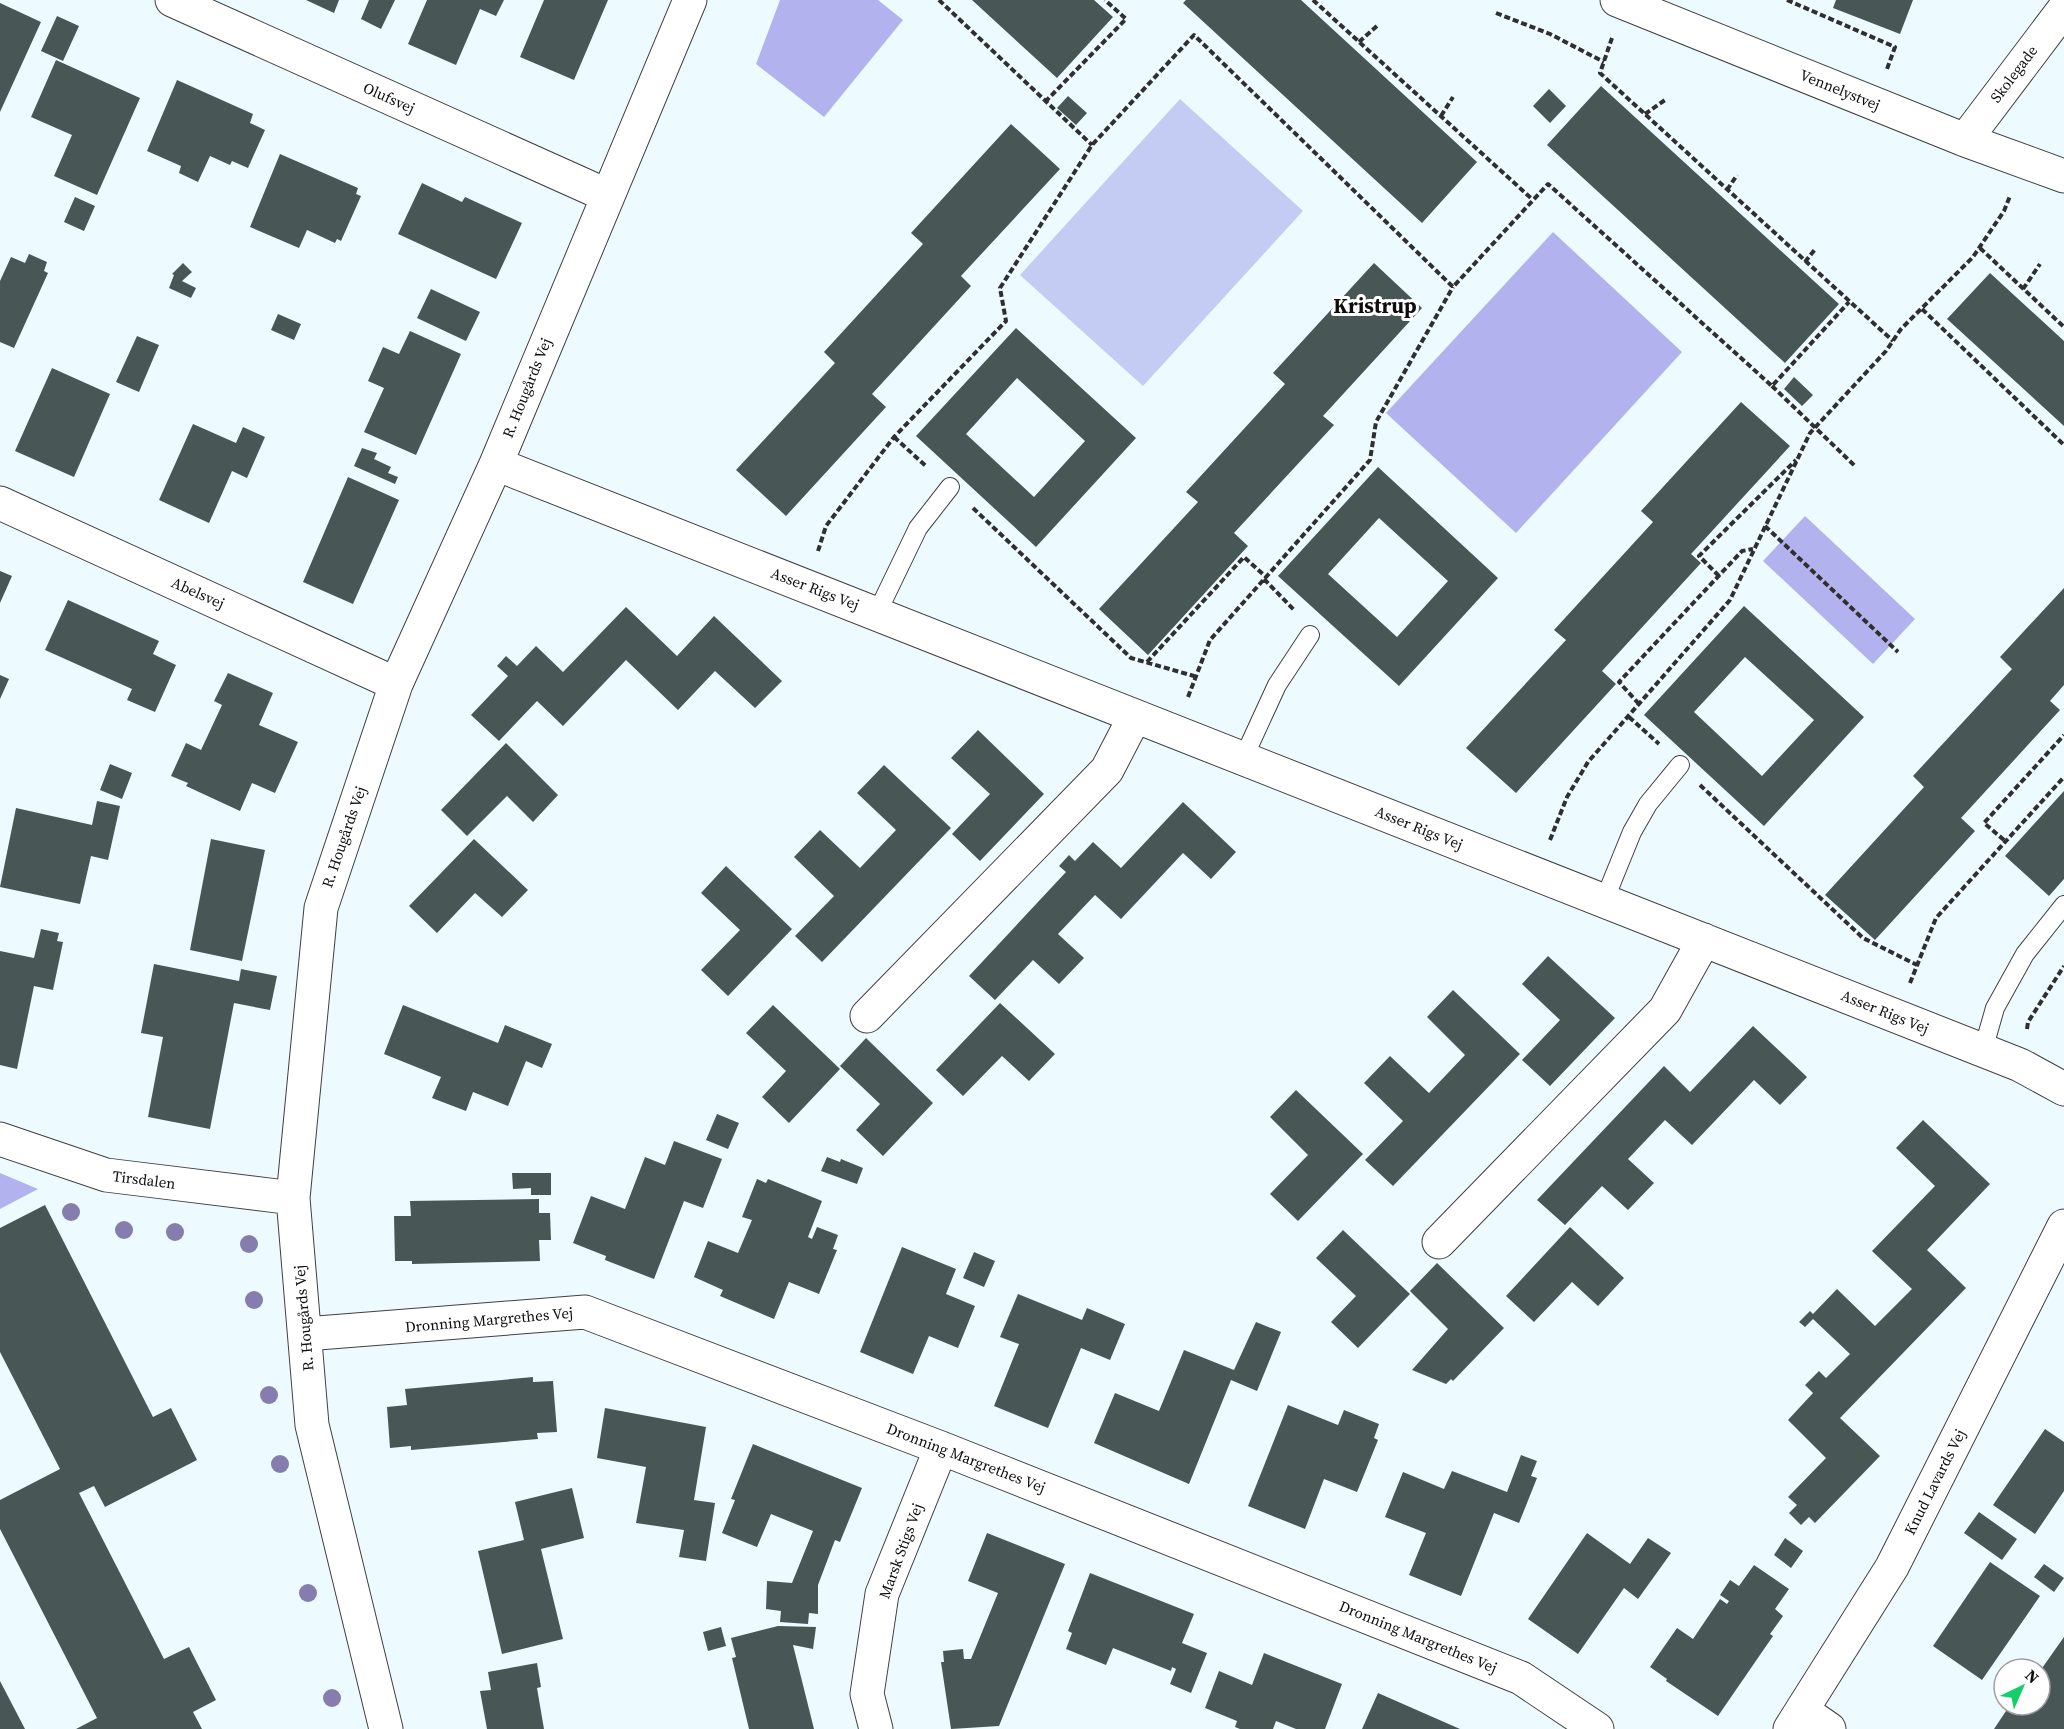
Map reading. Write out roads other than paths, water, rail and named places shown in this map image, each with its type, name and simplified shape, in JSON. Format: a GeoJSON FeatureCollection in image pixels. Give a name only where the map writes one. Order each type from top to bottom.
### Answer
{"type":"FeatureCollection","features":[{"type":"Feature","properties":{"kind":"street","name":"Olufsvej"},"geometry":{"type":"LineString","coordinates":[[172,0],[606,195]]}},
{"type":"Feature","properties":{"kind":"street","name":"R. Hougårds Vej"},"geometry":{"type":"LineString","coordinates":[[386,1729],[312,1425],[293,1198],[321,908],[396,684],[496,464],[606,195],[690,0]]}},
{"type":"Feature","properties":{"kind":"street","name":"Vennelystvej"},"geometry":{"type":"LineString","coordinates":[[1621,2],[1965,140],[2064,176]]}},
{"type":"Feature","properties":{"kind":"street","name":"Skolegade"},"geometry":{"type":"LineString","coordinates":[[1965,140],[2064,9]]}},
{"type":"Feature","properties":{"kind":"street","name":"Asser Rigs Vej"},"geometry":{"type":"LineString","coordinates":[[496,464],[1983,1050],[2020,1065],[2064,1089]]}},
{"type":"Feature","properties":{"kind":"street","name":"Abelsvej"},"geometry":{"type":"LineString","coordinates":[[0,503],[396,684]]}},
{"type":"Feature","properties":{"kind":"street"},"geometry":{"type":"LineString","coordinates":[[867,1016],[1107,770],[1135,716]]}},
{"type":"Feature","properties":{"kind":"street"},"geometry":{"type":"LineString","coordinates":[[1439,1242],[1665,1010],[1704,940]]}},
{"type":"Feature","properties":{"kind":"street","name":"Tirsdalen"},"geometry":{"type":"LineString","coordinates":[[0,1139],[106,1175],[293,1198]]}},
{"type":"Feature","properties":{"kind":"street","name":"Knud Lavards Vej"},"geometry":{"type":"LineString","coordinates":[[1807,1723],[1892,1567],[2064,1226]]}},
{"type":"Feature","properties":{"kind":"street","name":"Dronning Margrethes Vej"},"geometry":{"type":"LineString","coordinates":[[306,1334],[585,1312],[941,1448],[1521,1678],[1597,1729]]}},
{"type":"Feature","properties":{"kind":"street","name":"Marsk Stigs Vej"},"geometry":{"type":"LineString","coordinates":[[876,1729],[867,1694],[882,1594],[941,1448]]}},
{"type":"Feature","properties":{"kind":"lane"},"geometry":{"type":"LineString","coordinates":[[877,613],[918,528],[950,487]]}},
{"type":"Feature","properties":{"kind":"lane"},"geometry":{"type":"LineString","coordinates":[[1243,759],[1277,685],[1310,635]]}},
{"type":"Feature","properties":{"kind":"lane"},"geometry":{"type":"LineString","coordinates":[[1604,901],[1632,832],[1648,804],[1680,765]]}},
{"type":"Feature","properties":{"kind":"lane"},"geometry":{"type":"LineString","coordinates":[[1983,1050],[2000,999],[2025,954],[2064,905]]}},
{"type":"Feature","properties":{"kind":"district","name":"Kristrup"},"geometry":{"type":"Point","coordinates":[1375,306]}}]}
